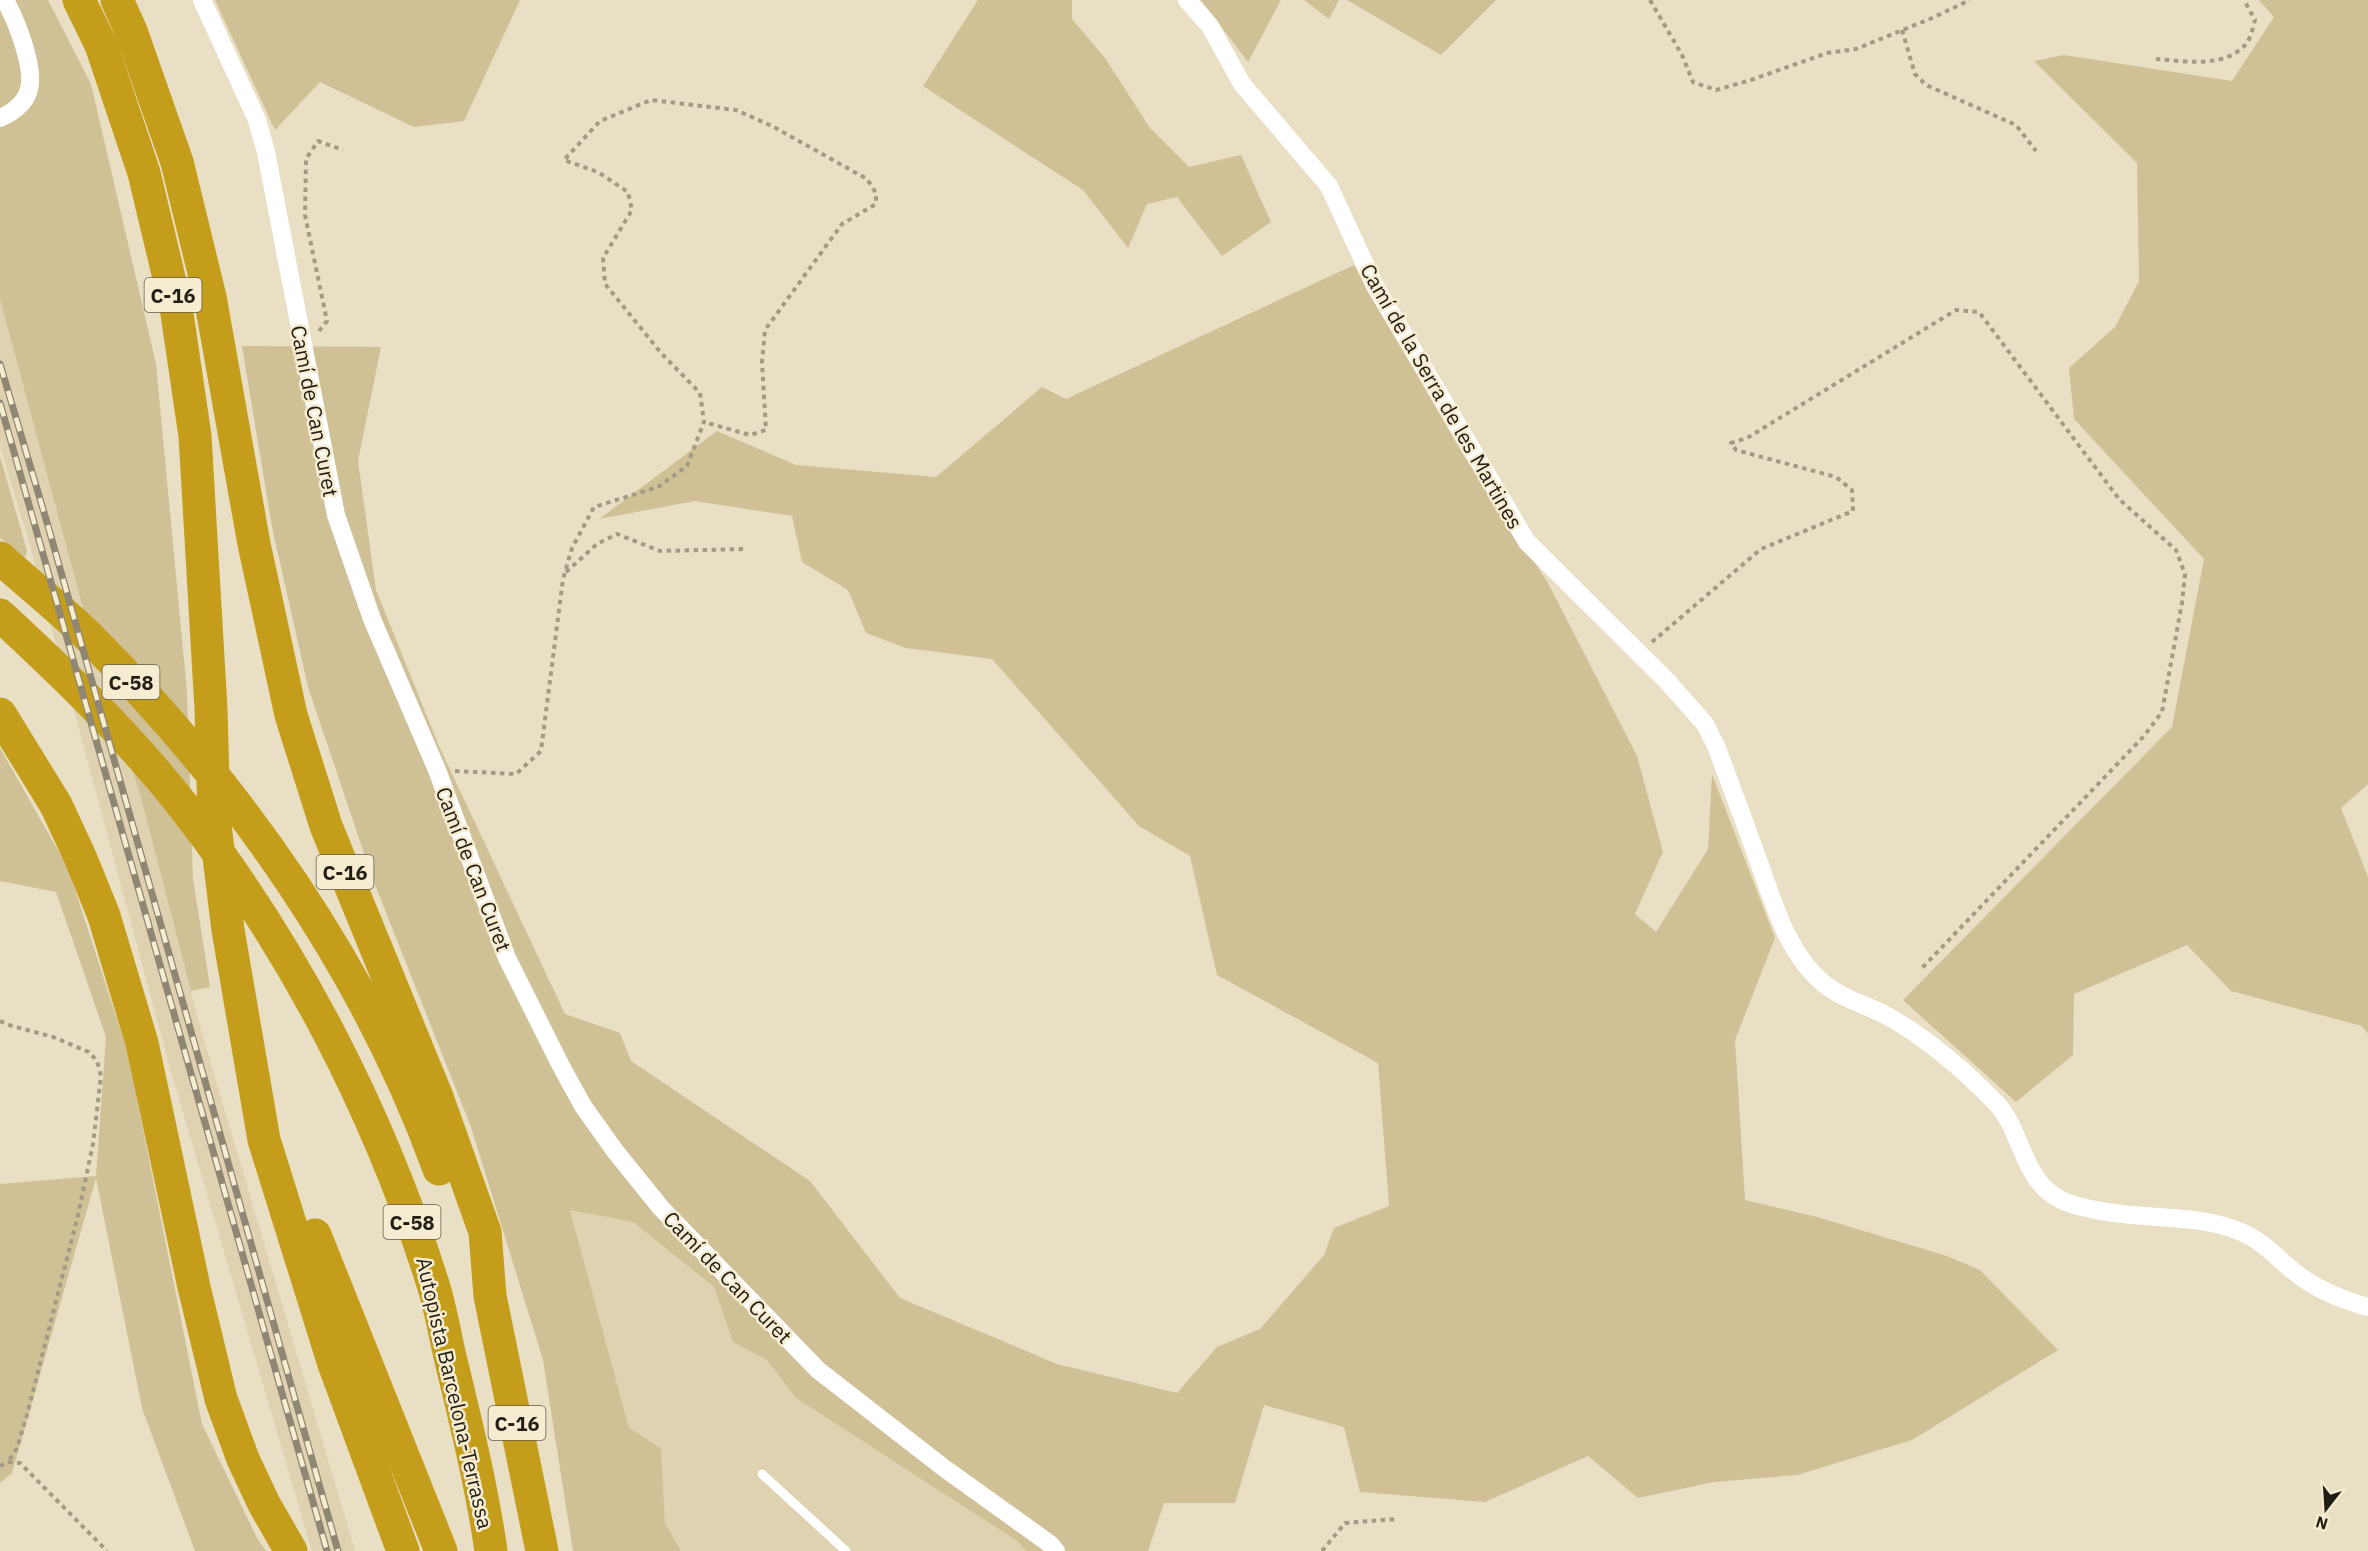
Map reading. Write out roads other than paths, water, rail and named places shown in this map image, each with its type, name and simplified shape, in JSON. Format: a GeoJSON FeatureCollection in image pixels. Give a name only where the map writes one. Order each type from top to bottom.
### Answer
{"type":"FeatureCollection","features":[{"type":"Feature","properties":{"kind":"highway","name":"C-16"},"geometry":{"type":"LineString","coordinates":[[80,0],[101,45],[144,173],[176,307],[195,436],[211,709],[214,817],[228,930],[247,1031],[301,1200],[362,1358],[441,1551]]}},
{"type":"Feature","properties":{"kind":"highway","name":"C-16"},"geometry":{"type":"LineString","coordinates":[[117,0],[131,31],[180,174],[210,297],[261,577],[291,716],[326,826],[433,1086],[485,1232],[490,1296],[542,1551]]}},
{"type":"Feature","properties":{"kind":"highway","name":"C-58"},"geometry":{"type":"LineString","coordinates":[[0,558],[87,636],[174,729],[240,811],[321,926],[390,1052],[427,1135],[465,1239],[490,1296]]}},
{"type":"Feature","properties":{"kind":"highway","name":"Autopista Barcelona-Terrassa"},"geometry":{"type":"LineString","coordinates":[[0,615],[117,730],[184,807],[264,919],[317,1010],[380,1143],[410,1215],[433,1284],[473,1450],[491,1551]]}},
{"type":"Feature","properties":{"kind":"highway"},"geometry":{"type":"LineString","coordinates":[[0,714],[56,805],[104,916],[142,1043],[194,1287],[221,1400],[243,1459],[264,1504],[291,1551]]}},
{"type":"Feature","properties":{"kind":"highway"},"geometry":{"type":"LineString","coordinates":[[247,1031],[264,1140],[334,1364],[403,1551]]}},
{"type":"Feature","properties":{"kind":"street"},"geometry":{"type":"LineString","coordinates":[[0,118],[20,106],[30,89],[27,53],[5,0]]}},
{"type":"Feature","properties":{"kind":"street","name":"Camí de Can Curet"},"geometry":{"type":"LineString","coordinates":[[202,0],[257,120],[266,152],[336,515],[372,619],[436,770],[507,958],[566,1076],[583,1106],[661,1208],[704,1255],[818,1370],[944,1468],[1050,1544],[1056,1551]]}},
{"type":"Feature","properties":{"kind":"street","name":"Camí de la Serra de les Martines"},"geometry":{"type":"LineString","coordinates":[[1187,0],[1210,26],[1248,90],[1329,186],[1375,286],[1527,542],[1640,652],[1706,724],[1787,935],[1809,969],[1824,984],[1847,998],[1887,1016],[1928,1040],[1945,1054],[1999,1106],[2008,1119],[2032,1172],[2042,1186],[2056,1197],[2073,1205],[2113,1214],[2221,1224],[2259,1242],[2303,1279],[2323,1291],[2368,1307]]}},
{"type":"Feature","properties":{"kind":"lane"},"geometry":{"type":"LineString","coordinates":[[762,1474],[846,1551]]}},
{"type":"Feature","properties":{"kind":"railway"},"geometry":{"type":"LineString","coordinates":[[0,364],[338,1551]]}},
{"type":"Feature","properties":{"kind":"railway"},"geometry":{"type":"LineString","coordinates":[[0,403],[327,1551]]}}]}
